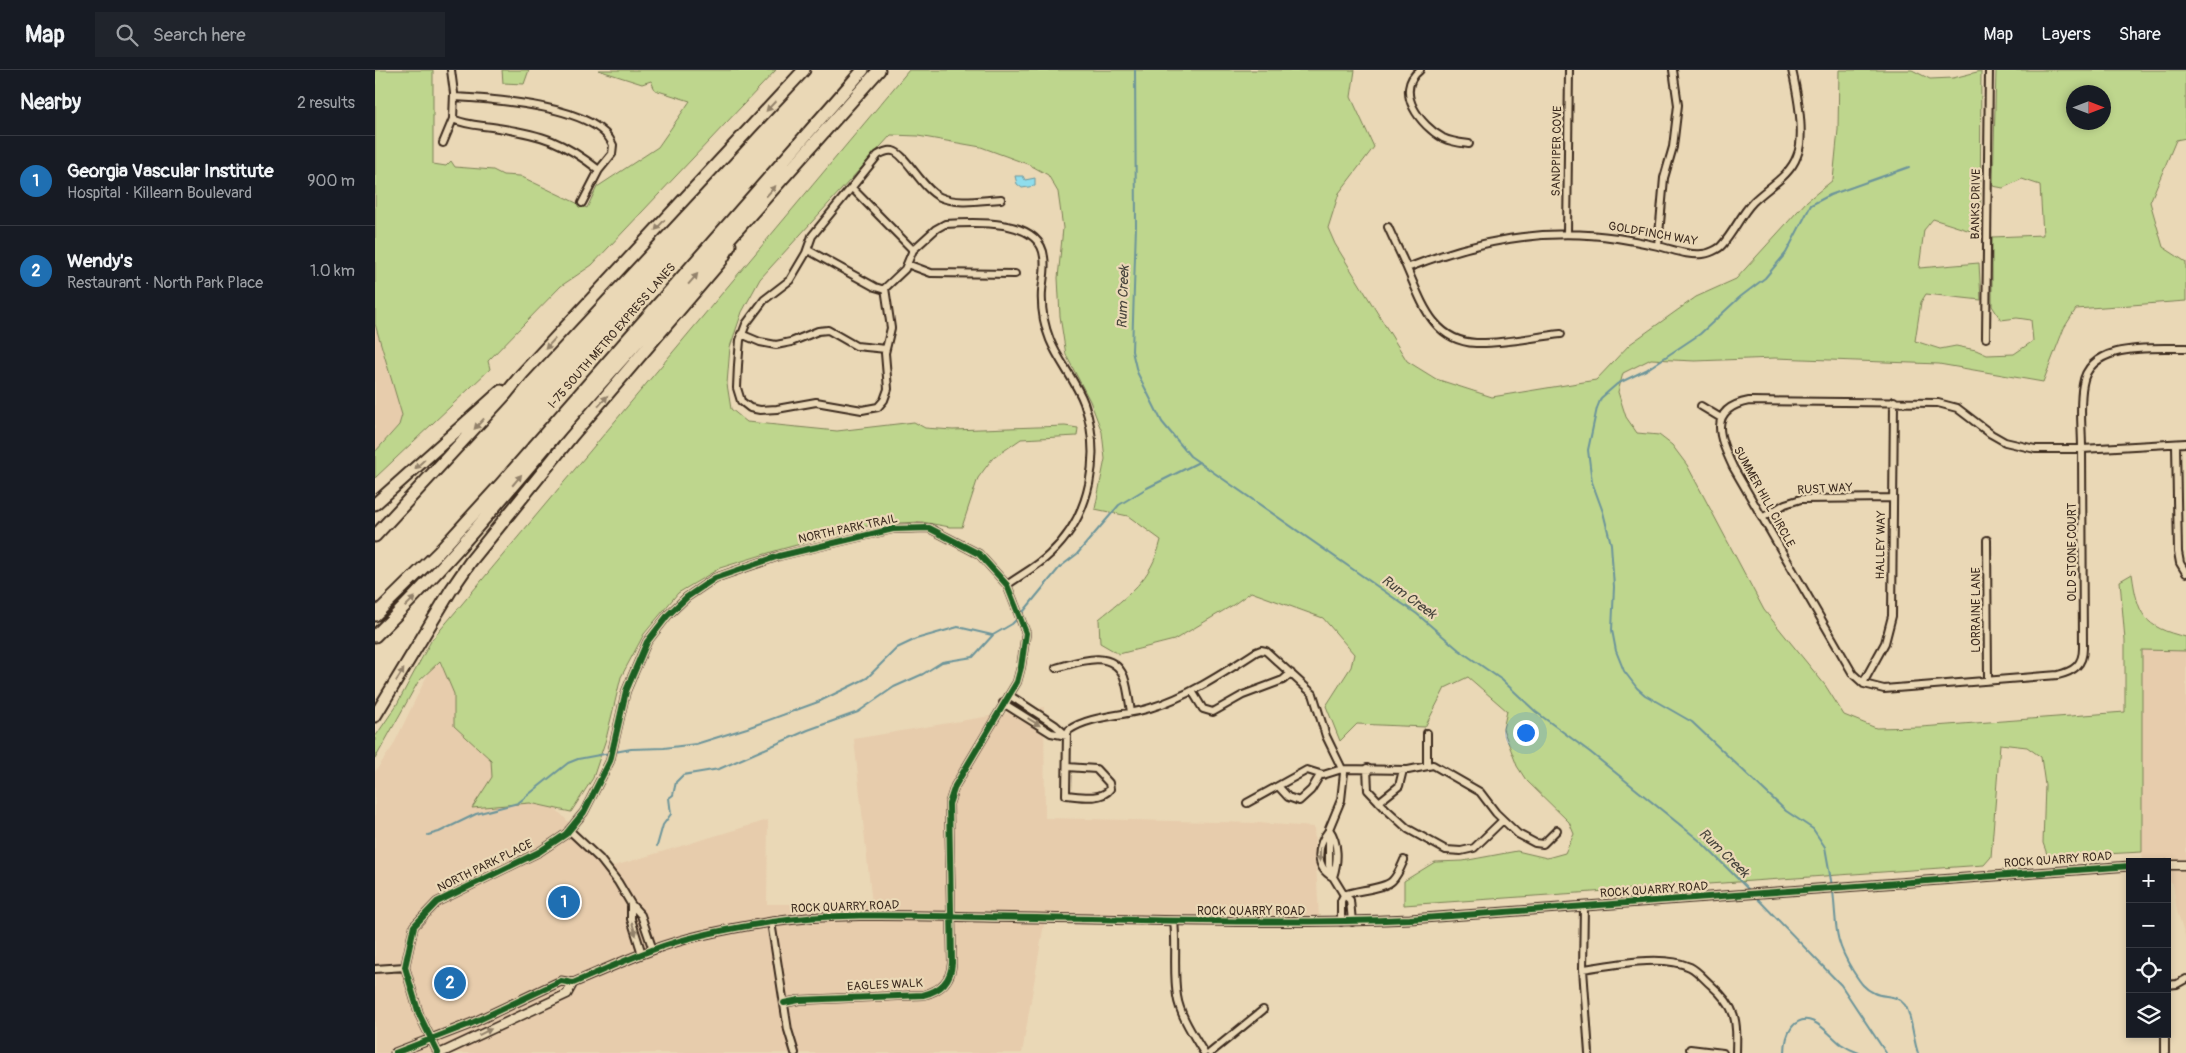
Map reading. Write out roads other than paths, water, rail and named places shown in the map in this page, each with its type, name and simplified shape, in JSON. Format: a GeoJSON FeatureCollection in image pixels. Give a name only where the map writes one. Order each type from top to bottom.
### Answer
{"type":"FeatureCollection","features":[{"type":"Feature","properties":{"kind":"highway"},"geometry":{"type":"LineString","coordinates":[[375,536],[505,395],[522,374],[804,70]]}},
{"type":"Feature","properties":{"kind":"highway","name":"I-75 SOUTH METRO EXPRESS LANES"},"geometry":{"type":"LineString","coordinates":[[375,615],[439,552],[495,491],[863,70]]}},
{"type":"Feature","properties":{"kind":"highway"},"geometry":{"type":"LineString","coordinates":[[375,636],[414,598],[466,542],[516,481],[879,70]]}},
{"type":"Feature","properties":{"kind":"highway"},"geometry":{"type":"LineString","coordinates":[[375,716],[451,590],[471,561],[571,437],[721,261],[739,228]]}},
{"type":"Feature","properties":{"kind":"highway"},"geometry":{"type":"LineString","coordinates":[[375,504],[478,409],[522,374]]}},
{"type":"Feature","properties":{"kind":"street"},"geometry":{"type":"LineString","coordinates":[[443,143],[453,119],[454,97],[451,70]]}},
{"type":"Feature","properties":{"kind":"street"},"geometry":{"type":"LineString","coordinates":[[1420,70],[1412,77],[1408,90],[1418,115],[1427,126],[1443,138],[1469,144]]}},
{"type":"Feature","properties":{"kind":"street","name":"SANDPIPER COVE"},"geometry":{"type":"LineString","coordinates":[[1567,233],[1569,70]]}},
{"type":"Feature","properties":{"kind":"street"},"geometry":{"type":"LineString","coordinates":[[1658,246],[1664,178],[1673,147],[1678,105],[1673,70]]}},
{"type":"Feature","properties":{"kind":"street","name":"GOLDFINCH WAY"},"geometry":{"type":"LineString","coordinates":[[1407,268],[1451,251],[1484,243],[1516,237],[1567,233],[1601,236],[1687,253],[1704,254],[1721,246],[1753,202],[1788,171],[1797,156],[1800,145],[1797,90],[1792,70]]}},
{"type":"Feature","properties":{"kind":"street","name":"BANKS DRIVE"},"geometry":{"type":"LineString","coordinates":[[1986,338],[1989,70]]}},
{"type":"Feature","properties":{"kind":"street"},"geometry":{"type":"LineString","coordinates":[[454,97],[540,106],[560,110],[579,118],[597,129],[613,144],[612,154],[599,170],[582,203]]}},
{"type":"Feature","properties":{"kind":"street"},"geometry":{"type":"LineString","coordinates":[[453,119],[465,124],[546,137],[573,150],[599,170]]}},
{"type":"Feature","properties":{"kind":"street"},"geometry":{"type":"LineString","coordinates":[[1001,199],[961,201],[942,198],[927,188],[897,154],[892,151],[882,153],[875,158],[853,188],[812,236],[808,250],[790,280],[764,300],[753,312],[741,334],[738,393],[741,401],[747,406],[760,410],[816,402],[862,410],[874,409],[881,404],[887,394],[885,349],[891,328],[885,290],[889,282],[903,272],[913,250],[936,228],[945,224],[1007,225],[1025,232],[1039,244],[1043,251],[1045,263],[1042,293],[1045,324],[1050,341],[1083,401],[1093,439],[1093,464],[1083,506],[1063,539],[1050,554],[1007,585]]}},
{"type":"Feature","properties":{"kind":"street"},"geometry":{"type":"LineString","coordinates":[[853,188],[913,250]]}},
{"type":"Feature","properties":{"kind":"street"},"geometry":{"type":"LineString","coordinates":[[1388,227],[1426,312],[1440,330],[1449,336],[1463,341],[1486,343],[1561,334]]}},
{"type":"Feature","properties":{"kind":"street"},"geometry":{"type":"LineString","coordinates":[[808,250],[875,287],[885,290]]}},
{"type":"Feature","properties":{"kind":"street"},"geometry":{"type":"LineString","coordinates":[[907,264],[923,272],[931,273],[1015,274]]}},
{"type":"Feature","properties":{"kind":"street"},"geometry":{"type":"LineString","coordinates":[[741,334],[760,342],[776,345],[791,342],[818,331],[828,330],[856,346],[885,349]]}},
{"type":"Feature","properties":{"kind":"street","name":"OLD STONE COURT"},"geometry":{"type":"LineString","coordinates":[[1988,680],[2069,672],[2080,664],[2083,655],[2083,383],[2087,372],[2100,358],[2108,354],[2132,350],[2186,348]]}},
{"type":"Feature","properties":{"kind":"street"},"geometry":{"type":"LineString","coordinates":[[1701,406],[1721,418],[1732,406],[1749,401],[1938,403],[1957,408],[1991,434],[2020,447],[2035,449],[2083,449],[2186,443]]}},
{"type":"Feature","properties":{"kind":"street","name":"HALLEY WAY"},"geometry":{"type":"LineString","coordinates":[[1863,683],[1882,651],[1891,621],[1894,402]]}},
{"type":"Feature","properties":{"kind":"street","name":"SUMMER HILL CIRCLE"},"geometry":{"type":"LineString","coordinates":[[1721,418],[1719,426],[1724,449],[1833,642],[1853,674],[1863,683]]}},
{"type":"Feature","properties":{"kind":"street"},"geometry":{"type":"LineString","coordinates":[[2176,444],[2179,552],[2180,563],[2186,573]]}},
{"type":"Feature","properties":{"kind":"street","name":"RUST WAY"},"geometry":{"type":"LineString","coordinates":[[1762,518],[1785,504],[1801,499],[1893,498]]}},
{"type":"Feature","properties":{"kind":"street","name":"NORTH PARK TRAIL"},"geometry":{"type":"LineString","coordinates":[[569,830],[584,812],[610,761],[626,691],[647,642],[674,609],[687,597],[715,578],[779,556],[893,529],[929,528],[979,554],[1007,585],[1026,633],[1017,682],[955,786],[949,804],[951,916]]}},
{"type":"Feature","properties":{"kind":"street","name":"LORRAINE LANE"},"geometry":{"type":"LineString","coordinates":[[1987,540],[1988,680]]}},
{"type":"Feature","properties":{"kind":"street"},"geometry":{"type":"LineString","coordinates":[[1067,767],[1096,768],[1109,783],[1110,789],[1101,795],[1067,795],[1067,767],[1067,731],[1073,727],[1154,707],[1192,691],[1261,650],[1269,653],[1313,694],[1323,727],[1342,769],[1344,777],[1341,800],[1329,829],[1321,840],[1320,865],[1324,873],[1333,877],[1344,895],[1350,900],[1351,922]]}},
{"type":"Feature","properties":{"kind":"street"},"geometry":{"type":"LineString","coordinates":[[1056,668],[1091,658],[1111,662],[1124,677],[1131,712]]}},
{"type":"Feature","properties":{"kind":"street"},"geometry":{"type":"LineString","coordinates":[[1192,691],[1203,709],[1213,712],[1247,693],[1283,680],[1291,673]]}},
{"type":"Feature","properties":{"kind":"street"},"geometry":{"type":"LineString","coordinates":[[1863,683],[1884,689],[1988,680]]}},
{"type":"Feature","properties":{"kind":"street"},"geometry":{"type":"LineString","coordinates":[[1009,695],[1055,725],[1067,736]]}},
{"type":"Feature","properties":{"kind":"street"},"geometry":{"type":"LineString","coordinates":[[1003,703],[1051,732],[1067,736]]}},
{"type":"Feature","properties":{"kind":"street"},"geometry":{"type":"LineString","coordinates":[[1427,733],[1427,766]]}},
{"type":"Feature","properties":{"kind":"street"},"geometry":{"type":"LineString","coordinates":[[1247,803],[1307,770],[1320,775],[1342,769],[1403,770],[1435,765],[1480,792],[1503,820],[1523,837],[1538,844],[1545,842],[1557,830]]}},
{"type":"Feature","properties":{"kind":"street"},"geometry":{"type":"LineString","coordinates":[[1367,768],[1367,787],[1379,802],[1408,830],[1450,851],[1474,848],[1503,820]]}},
{"type":"Feature","properties":{"kind":"street"},"geometry":{"type":"LineString","coordinates":[[1379,802],[1400,784],[1403,770]]}},
{"type":"Feature","properties":{"kind":"street"},"geometry":{"type":"LineString","coordinates":[[1278,786],[1288,797],[1299,801],[1311,790],[1320,775]]}},
{"type":"Feature","properties":{"kind":"street"},"geometry":{"type":"LineString","coordinates":[[1329,829],[1336,840],[1336,867],[1333,877]]}},
{"type":"Feature","properties":{"kind":"street"},"geometry":{"type":"LineString","coordinates":[[569,830],[607,867],[631,904],[641,915],[653,950]]}},
{"type":"Feature","properties":{"kind":"street","name":"NORTH PARK PLACE"},"geometry":{"type":"LineString","coordinates":[[439,1053],[419,1014],[405,967],[414,926],[437,902],[539,852],[569,830]]}},
{"type":"Feature","properties":{"kind":"street"},"geometry":{"type":"LineString","coordinates":[[1341,922],[1341,901],[1344,895],[1361,889],[1383,887],[1396,876],[1404,860]]}},
{"type":"Feature","properties":{"kind":"street"},"geometry":{"type":"LineString","coordinates":[[2171,865],[2186,865]]}},
{"type":"Feature","properties":{"kind":"street","name":"ROCK QUARRY ROAD"},"geometry":{"type":"LineString","coordinates":[[395,1053],[511,1006],[561,981],[573,983],[642,954],[698,937],[771,922],[861,916],[951,916],[1174,921],[1351,922],[1437,918],[2126,867]]}},
{"type":"Feature","properties":{"kind":"street"},"geometry":{"type":"LineString","coordinates":[[631,904],[631,919],[642,954]]}},
{"type":"Feature","properties":{"kind":"street"},"geometry":{"type":"LineString","coordinates":[[1584,906],[1583,969],[1589,1053]]}},
{"type":"Feature","properties":{"kind":"street","name":"EAGLES WALK"},"geometry":{"type":"LineString","coordinates":[[784,1003],[799,1000],[914,996],[937,991],[945,983],[951,970],[951,916]]}},
{"type":"Feature","properties":{"kind":"street"},"geometry":{"type":"LineString","coordinates":[[1174,921],[1174,974],[1177,999],[1189,1027],[1204,1053]]}},
{"type":"Feature","properties":{"kind":"street"},"geometry":{"type":"LineString","coordinates":[[771,922],[784,1003],[795,1053]]}},
{"type":"Feature","properties":{"kind":"street"},"geometry":{"type":"LineString","coordinates":[[1583,969],[1653,961],[1677,963],[1689,967],[1723,995],[1730,1005],[1735,1018],[1736,1053]]}},
{"type":"Feature","properties":{"kind":"street"},"geometry":{"type":"LineString","coordinates":[[375,969],[405,967]]}},
{"type":"Feature","properties":{"kind":"street"},"geometry":{"type":"LineString","coordinates":[[2171,984],[2177,984],[2186,979]]}},
{"type":"Feature","properties":{"kind":"street","name":"ROCK QUARRY ROAD"},"geometry":{"type":"LineString","coordinates":[[439,1053],[567,994],[573,983]]}},
{"type":"Feature","properties":{"kind":"street"},"geometry":{"type":"LineString","coordinates":[[1209,1053],[1263,1010]]}},
{"type":"Feature","properties":{"kind":"street"},"geometry":{"type":"LineString","coordinates":[[2165,1038],[2165,1053]]}},
{"type":"Feature","properties":{"kind":"street"},"geometry":{"type":"LineString","coordinates":[[1690,1049],[1723,1053]]}},
{"type":"Feature","properties":{"kind":"water"},"geometry":{"type":"Polygon","coordinates":[[[1015,176],[1023,176],[1025,180],[1035,178],[1035,186],[1022,188],[1017,184],[1015,176]]]}},
{"type":"Feature","properties":{"kind":"waterway","name":"Rum Creek"},"geometry":{"type":"LineString","coordinates":[[1135,70],[1136,226],[1132,351],[1137,372],[1162,422],[1190,456],[1417,614],[1459,650],[1502,680],[1536,712],[1590,752],[1700,841],[1750,891]]}},
{"type":"Feature","properties":{"kind":"waterway"},"geometry":{"type":"LineString","coordinates":[[1832,886],[1825,847],[1813,829],[1786,811],[1692,722],[1645,695],[1624,671],[1616,651],[1612,630],[1614,587],[1611,544],[1603,512],[1592,482],[1588,450],[1601,398],[1617,384],[1646,370],[1700,334],[1740,297],[1765,278],[1786,253],[1811,205],[1830,195],[1909,167]]}},
{"type":"Feature","properties":{"kind":"waterway"},"geometry":{"type":"LineString","coordinates":[[657,846],[663,825],[671,814],[669,798],[673,795],[676,782],[683,775],[719,769],[808,730],[858,712],[894,687],[923,674],[942,662],[973,657],[993,635],[1012,624],[1019,617],[1060,567],[1077,554],[1119,505],[1147,488],[1199,462]]}},
{"type":"Feature","properties":{"kind":"waterway"},"geometry":{"type":"LineString","coordinates":[[428,835],[439,832],[476,814],[518,803],[568,763],[578,759],[631,749],[664,748],[696,744],[818,702],[867,678],[897,648],[916,639],[958,627],[992,635]]}},
{"type":"Feature","properties":{"kind":"waterway"},"geometry":{"type":"LineString","coordinates":[[1833,891],[1837,932],[1847,960],[1859,981],[1867,989],[1898,999],[1905,1005],[1918,1053]]}},
{"type":"Feature","properties":{"kind":"waterway","name":"Rum Creek"},"geometry":{"type":"LineString","coordinates":[[1755,896],[1841,985],[1886,1053]]}},
{"type":"Feature","properties":{"kind":"waterway"},"geometry":{"type":"LineString","coordinates":[[1785,1053],[1786,1039],[1790,1030],[1798,1022],[1805,1020],[1818,1024],[1841,1044],[1859,1053]]}},
{"type":"Feature","properties":{"kind":"place","name":"Georgia Vascular Institute"},"geometry":{"type":"Point","coordinates":[564,902]}},
{"type":"Feature","properties":{"kind":"place","name":"Wendy's"},"geometry":{"type":"Point","coordinates":[450,983]}}]}
